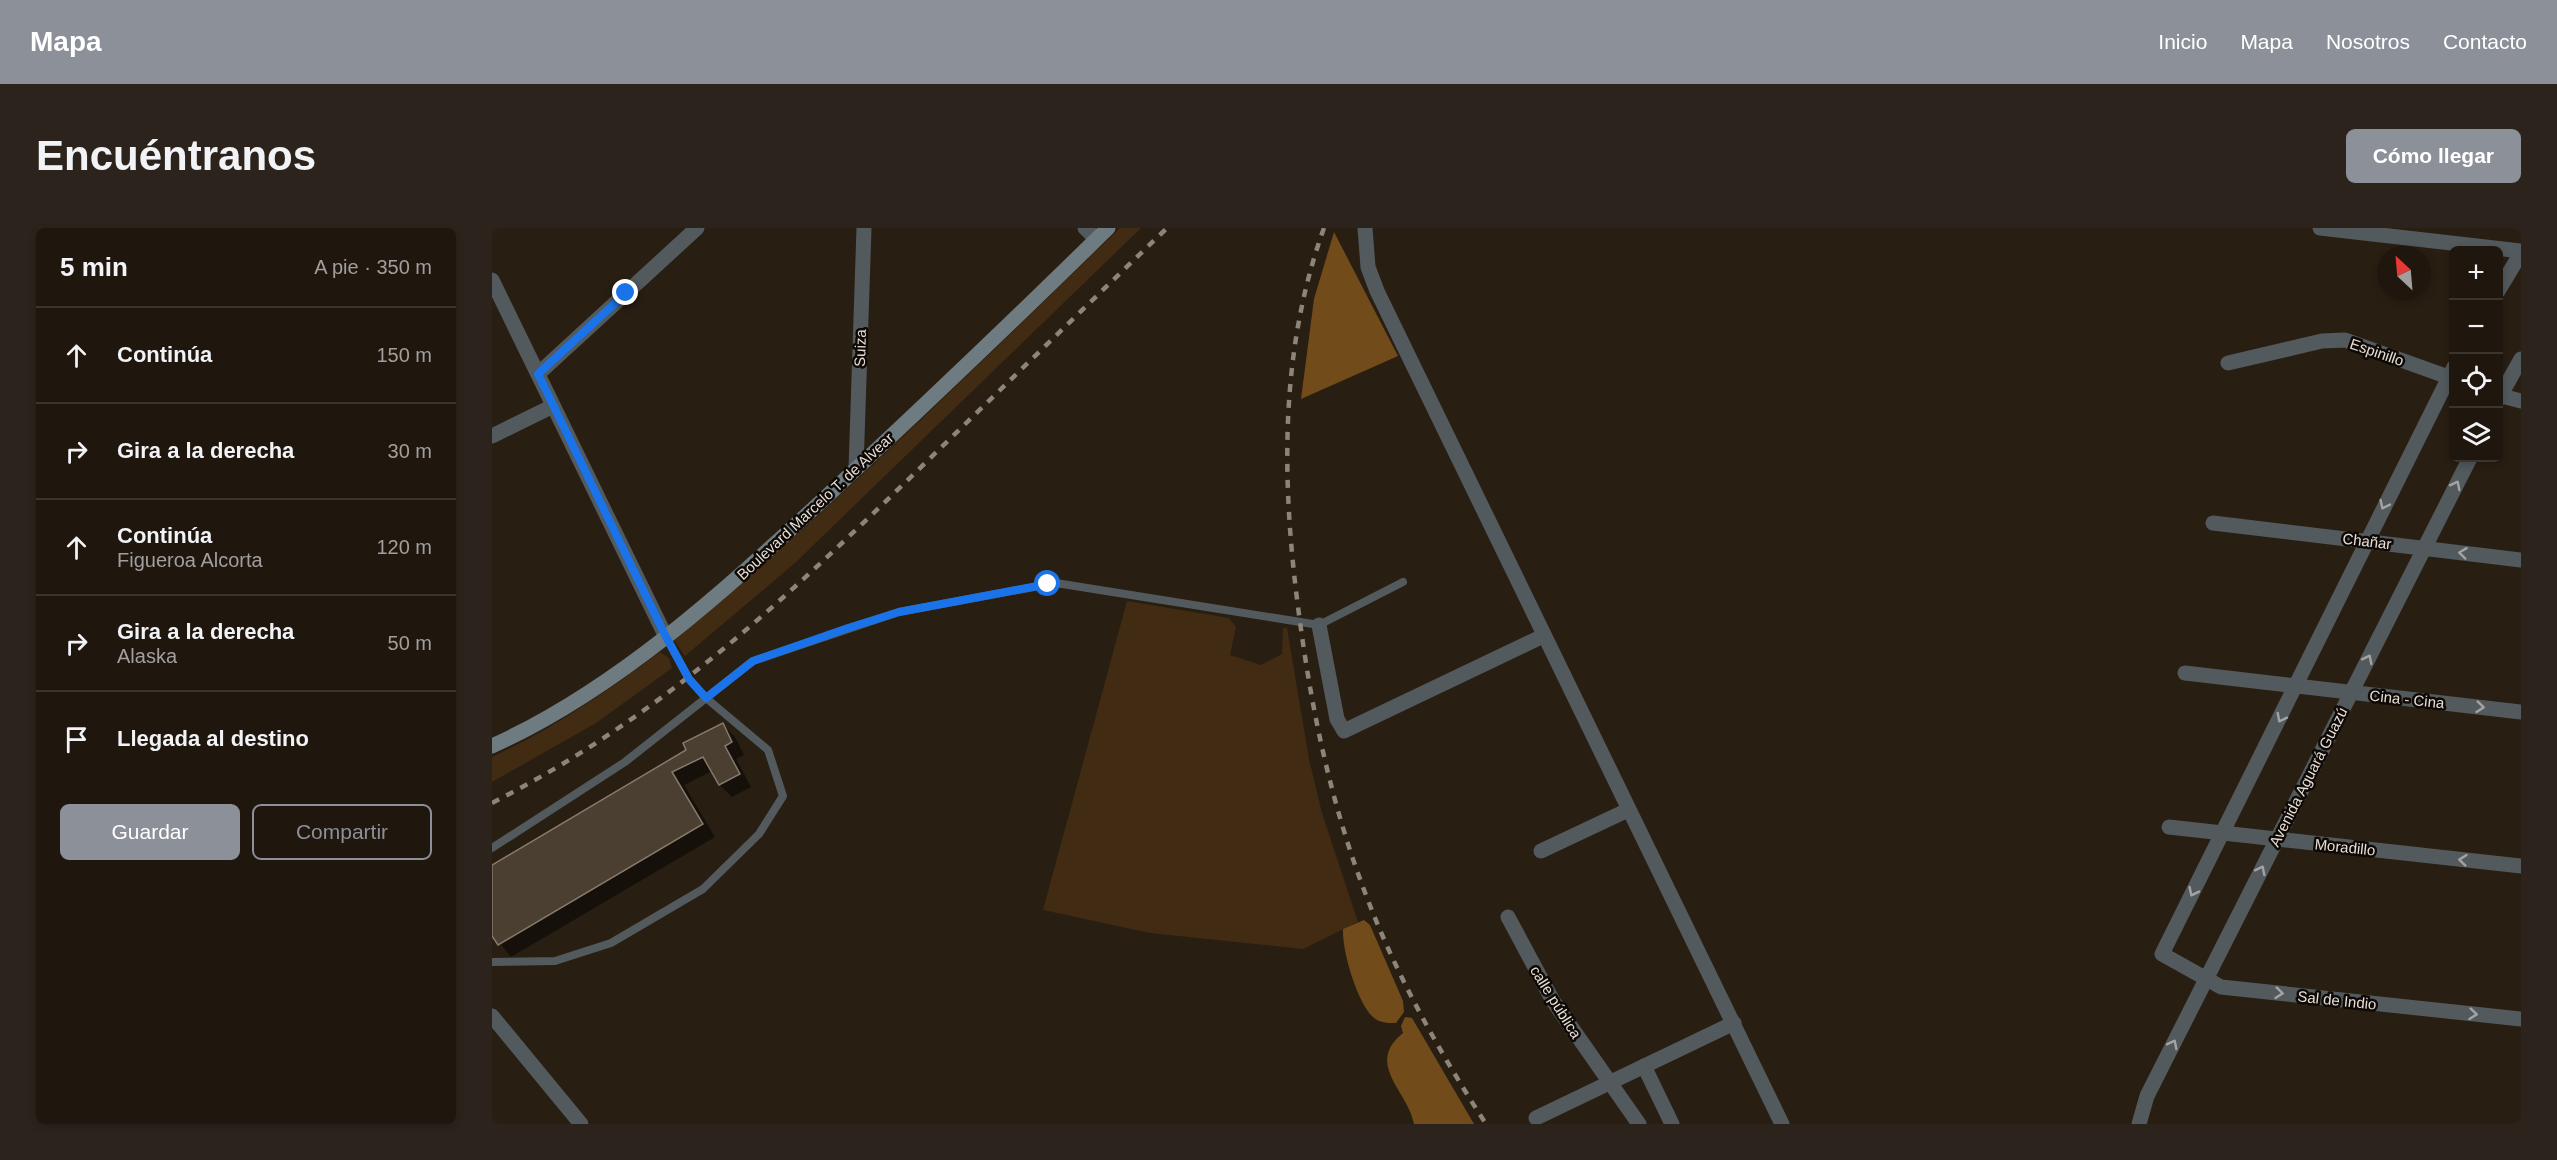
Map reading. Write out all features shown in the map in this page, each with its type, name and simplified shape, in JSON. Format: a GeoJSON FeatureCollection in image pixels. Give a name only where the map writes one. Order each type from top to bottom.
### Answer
{"type":"FeatureCollection","features":[{"type":"Feature","properties":{"kind":"main road","name":"Boulevard Marcelo T. de Alvear"},"geometry":{"type":"LineString","coordinates":[[492,746],[560,709],[619,671],[731,582],[856,469],[1108,228]]}},
{"type":"Feature","properties":{"kind":"street"},"geometry":{"type":"LineString","coordinates":[[538,374],[696,228]]}},
{"type":"Feature","properties":{"kind":"street","name":"Suiza"},"geometry":{"type":"LineString","coordinates":[[856,469],[864,228]]}},
{"type":"Feature","properties":{"kind":"street"},"geometry":{"type":"LineString","coordinates":[[1085,228],[1096,239]]}},
{"type":"Feature","properties":{"kind":"street"},"geometry":{"type":"LineString","coordinates":[[1365,228],[1368,267],[1377,291],[1782,1124]]}},
{"type":"Feature","properties":{"kind":"street"},"geometry":{"type":"LineString","coordinates":[[2320,228],[2521,252],[2503,284]]}},
{"type":"Feature","properties":{"kind":"street"},"geometry":{"type":"LineString","coordinates":[[492,280],[665,635]]}},
{"type":"Feature","properties":{"kind":"street","name":"Espinillo"},"geometry":{"type":"LineString","coordinates":[[2228,363],[2322,341],[2345,340],[2449,373]]}},
{"type":"Feature","properties":{"kind":"street"},"geometry":{"type":"LineString","coordinates":[[2503,390],[2521,359]]}},
{"type":"Feature","properties":{"kind":"street"},"geometry":{"type":"LineString","coordinates":[[2222,833],[2449,380]]}},
{"type":"Feature","properties":{"kind":"street"},"geometry":{"type":"LineString","coordinates":[[2503,398],[2521,401]]}},
{"type":"Feature","properties":{"kind":"street"},"geometry":{"type":"LineString","coordinates":[[492,436],[553,406]]}},
{"type":"Feature","properties":{"kind":"street","name":"Avenida Aguará Guazú"},"geometry":{"type":"LineString","coordinates":[[2139,1124],[2147,1096],[2468,462]]}},
{"type":"Feature","properties":{"kind":"street","name":"Chañar"},"geometry":{"type":"LineString","coordinates":[[2213,523],[2521,560]]}},
{"type":"Feature","properties":{"kind":"street"},"geometry":{"type":"LineString","coordinates":[[1319,625],[1337,718],[1344,731],[1543,636]]}},
{"type":"Feature","properties":{"kind":"street","name":"Cina - Cina"},"geometry":{"type":"LineString","coordinates":[[2185,673],[2521,712]]}},
{"type":"Feature","properties":{"kind":"street"},"geometry":{"type":"LineString","coordinates":[[1541,851],[1628,810]]}},
{"type":"Feature","properties":{"kind":"street","name":"Moradillo"},"geometry":{"type":"LineString","coordinates":[[2169,827],[2521,866]]}},
{"type":"Feature","properties":{"kind":"street","name":"Sal de Indio"},"geometry":{"type":"LineString","coordinates":[[2222,833],[2162,954],[2220,987],[2521,1019]]}},
{"type":"Feature","properties":{"kind":"street","name":"calle pública"},"geometry":{"type":"LineString","coordinates":[[1508,917],[1542,983],[1608,1083],[1639,1124]]}},
{"type":"Feature","properties":{"kind":"street"},"geometry":{"type":"LineString","coordinates":[[492,1016],[581,1124]]}},
{"type":"Feature","properties":{"kind":"street"},"geometry":{"type":"LineString","coordinates":[[1536,1118],[1734,1023]]}},
{"type":"Feature","properties":{"kind":"street"},"geometry":{"type":"LineString","coordinates":[[1644,1066],[1672,1124]]}},
{"type":"Feature","properties":{"kind":"lane"},"geometry":{"type":"LineString","coordinates":[[492,848],[625,762],[753,661],[899,612],[1048,584],[1319,625],[1403,582]]}},
{"type":"Feature","properties":{"kind":"lane"},"geometry":{"type":"LineString","coordinates":[[492,962],[555,961],[611,943],[703,889],[759,834],[783,796],[768,750],[706,698],[689,679],[665,635]]}},
{"type":"Feature","properties":{"kind":"shaded area"},"geometry":{"type":"Polygon","coordinates":[[[1120,228],[1141,228],[795,563],[685,656],[674,640],[846,490],[1120,228]]]}},
{"type":"Feature","properties":{"kind":"shaded area"},"geometry":{"type":"Polygon","coordinates":[[[1334,232],[1398,356],[1301,399],[1314,299],[1334,232]]]}},
{"type":"Feature","properties":{"kind":"shaded area"},"geometry":{"type":"Polygon","coordinates":[[[1127,601],[1229,618],[1236,627],[1230,655],[1261,665],[1282,654],[1283,628],[1287,628],[1309,759],[1322,813],[1358,922],[1303,949],[1150,933],[1043,910],[1127,601]]]}},
{"type":"Feature","properties":{"kind":"shaded area"},"geometry":{"type":"Polygon","coordinates":[[[660,652],[669,658],[672,668],[596,723],[492,782],[492,757],[536,735],[579,709],[660,652]]]}},
{"type":"Feature","properties":{"kind":"shaded area"},"geometry":{"type":"Polygon","coordinates":[[[1364,920],[1370,925],[1403,1001],[1404,1012],[1396,1023],[1381,1022],[1373,1017],[1361,1000],[1352,976],[1345,950],[1343,929],[1364,920]]]}},
{"type":"Feature","properties":{"kind":"shaded area"},"geometry":{"type":"Polygon","coordinates":[[[1405,1017],[1412,1018],[1474,1124],[1414,1124],[1388,1067],[1388,1056],[1392,1044],[1403,1033],[1401,1026],[1405,1017]]]}},
{"type":"Feature","properties":{"kind":"building"},"geometry":{"type":"Polygon","coordinates":[[[723,723],[732,742],[725,746],[740,774],[719,785],[703,757],[672,772],[703,824],[498,945],[492,936],[492,865],[686,750],[683,743],[723,723]]]}},
{"type":"Feature","properties":{"kind":"railway"},"geometry":{"type":"LineString","coordinates":[[492,803],[611,733],[665,695],[768,611],[866,520],[1167,228]]}},
{"type":"Feature","properties":{"kind":"railway"},"geometry":{"type":"LineString","coordinates":[[1324,228],[1309,277],[1298,327],[1291,377],[1288,427],[1290,528],[1301,629],[1312,700],[1336,805],[1371,908],[1395,964],[1423,1019],[1486,1124]]}},
{"type":"Feature","properties":{"kind":"route"},"geometry":{"type":"LineString","coordinates":[[626,293],[538,374],[665,635],[689,679],[706,698],[753,661],[848,628],[899,612],[1048,584]]}}]}
